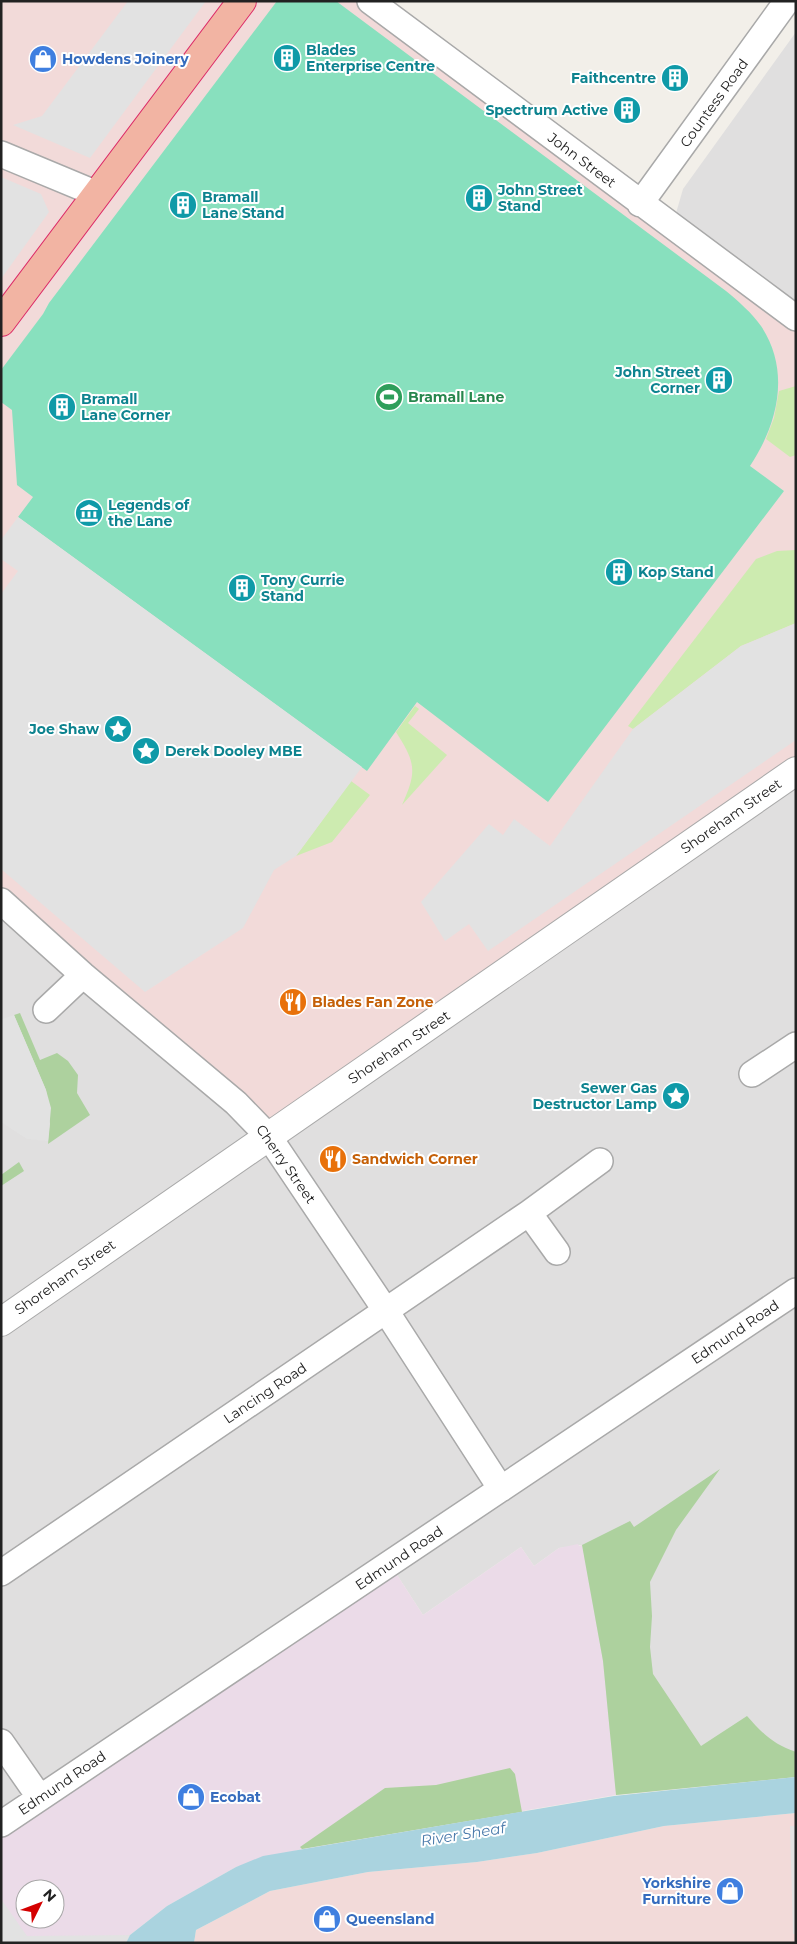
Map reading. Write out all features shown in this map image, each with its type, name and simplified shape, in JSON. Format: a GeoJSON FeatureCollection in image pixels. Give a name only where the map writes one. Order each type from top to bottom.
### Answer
{"type":"FeatureCollection","features":[{"type":"Feature","properties":{"kind":"highway"},"geometry":{"type":"LineString","coordinates":[[1,322],[242,1]]}},
{"type":"Feature","properties":{"kind":"street","name":"John Street"},"geometry":{"type":"LineString","coordinates":[[370,1],[640,204],[796,318]]}},
{"type":"Feature","properties":{"kind":"street","name":"Countess Road"},"geometry":{"type":"LineString","coordinates":[[640,204],[787,1]]}},
{"type":"Feature","properties":{"kind":"street"},"geometry":{"type":"LineString","coordinates":[[1,154],[96,194]]}},
{"type":"Feature","properties":{"kind":"street","name":"Shoreham Street"},"geometry":{"type":"LineString","coordinates":[[1,1322],[796,771]]}},
{"type":"Feature","properties":{"kind":"street","name":"Cherry Street"},"geometry":{"type":"LineString","coordinates":[[1,901],[83,975],[236,1103],[269,1137],[386,1311],[500,1490]]}},
{"type":"Feature","properties":{"kind":"street"},"geometry":{"type":"LineString","coordinates":[[46,1010],[83,975]]}},
{"type":"Feature","properties":{"kind":"street"},"geometry":{"type":"LineString","coordinates":[[752,1074],[796,1044]]}},
{"type":"Feature","properties":{"kind":"street","name":"Lancing Road"},"geometry":{"type":"LineString","coordinates":[[1,1573],[530,1213],[600,1161]]}},
{"type":"Feature","properties":{"kind":"street"},"geometry":{"type":"LineString","coordinates":[[530,1213],[557,1252]]}},
{"type":"Feature","properties":{"kind":"street","name":"Edmund Road"},"geometry":{"type":"LineString","coordinates":[[1,1824],[796,1291]]}},
{"type":"Feature","properties":{"kind":"street"},"geometry":{"type":"LineString","coordinates":[[1,1742],[40,1798]]}},
{"type":"Feature","properties":{"kind":"shaded area"},"geometry":{"type":"Polygon","coordinates":[[[1,1],[370,1],[796,318],[796,771],[269,1137],[1,901],[1,1]]]}},
{"type":"Feature","properties":{"kind":"shaded area"},"geometry":{"type":"Polygon","coordinates":[[[128,1],[206,1],[90,158],[13,125],[42,116],[128,1]]]}},
{"type":"Feature","properties":{"kind":"shaded area"},"geometry":{"type":"Polygon","coordinates":[[[796,32],[796,318],[672,227],[683,189],[796,32]]]}},
{"type":"Feature","properties":{"kind":"shaded area"},"geometry":{"type":"Polygon","coordinates":[[[1,177],[41,194],[49,212],[1,279],[1,177]]]}},
{"type":"Feature","properties":{"kind":"shaded area"},"geometry":{"type":"Polygon","coordinates":[[[18,517],[362,767],[296,856],[274,870],[243,928],[145,992],[1,869],[1,594],[18,571],[1,559],[1,540],[18,517]]]}},
{"type":"Feature","properties":{"kind":"shaded area"},"geometry":{"type":"Polygon","coordinates":[[[796,623],[796,740],[488,951],[469,924],[445,941],[421,902],[489,824],[503,835],[514,819],[550,846],[633,729],[741,646],[796,623]]]}},
{"type":"Feature","properties":{"kind":"shaded area"},"geometry":{"type":"Polygon","coordinates":[[[796,771],[796,1777],[616,1795],[582,1545],[559,1548],[534,1566],[521,1547],[423,1615],[390,1564],[1,1824],[1,901],[796,771]]]}},
{"type":"Feature","properties":{"kind":"shaded area"},"geometry":{"type":"Polygon","coordinates":[[[1,1015],[2,1019],[14,1015],[46,1090],[51,1108],[48,1141],[27,1139],[1,1122],[1,1015]]]}},
{"type":"Feature","properties":{"kind":"shaded area"},"geometry":{"type":"Polygon","coordinates":[[[578,1544],[579,1546],[582,1545],[603,1661],[616,1795],[302,1849],[236,1867],[167,1906],[130,1935],[126,1943],[1,1943],[1,1824],[390,1564],[423,1615],[521,1547],[534,1566],[559,1548],[578,1544]]]}},
{"type":"Feature","properties":{"kind":"shaded area"},"geometry":{"type":"Polygon","coordinates":[[[796,1813],[796,1943],[194,1943],[196,1930],[270,1891],[368,1872],[477,1862],[537,1853],[664,1826],[796,1813]]]}},
{"type":"Feature","properties":{"kind":"shaded area"},"geometry":{"type":"Polygon","coordinates":[[[790,1826],[796,1826],[796,1934],[793,1934],[790,1826]]]}},
{"type":"Feature","properties":{"kind":"shaded area"},"geometry":{"type":"Polygon","coordinates":[[[1,1899],[15,1919],[15,1929],[22,1929],[27,1936],[130,1935],[126,1943],[1,1943],[1,1899]]]}},
{"type":"Feature","properties":{"kind":"green space","name":"Bramall Lane"},"geometry":{"type":"Polygon","coordinates":[[[277,1],[336,1],[726,291],[753,316],[770,343],[776,361],[777,397],[768,433],[750,466],[784,491],[548,802],[417,702],[367,771],[18,517],[33,497],[17,485],[12,410],[1,402],[1,370],[43,314],[49,303],[277,1]]]}},
{"type":"Feature","properties":{"kind":"green space"},"geometry":{"type":"Polygon","coordinates":[[[796,386],[796,455],[790,457],[766,439],[774,418],[779,391],[796,386]]]}},
{"type":"Feature","properties":{"kind":"green space"},"geometry":{"type":"Polygon","coordinates":[[[796,550],[796,623],[741,646],[633,729],[628,726],[756,559],[777,551],[796,550]]]}},
{"type":"Feature","properties":{"kind":"green space"},"geometry":{"type":"Polygon","coordinates":[[[415,706],[419,709],[408,723],[447,755],[402,805],[410,784],[412,768],[411,760],[396,732],[415,706]]]}},
{"type":"Feature","properties":{"kind":"green space"},"geometry":{"type":"Polygon","coordinates":[[[351,781],[370,795],[332,842],[296,856],[351,781]]]}},
{"type":"Feature","properties":{"kind":"green space"},"geometry":{"type":"Polygon","coordinates":[[[20,1013],[40,1060],[57,1053],[68,1061],[78,1075],[77,1093],[90,1115],[48,1144],[50,1124],[46,1090],[14,1015],[20,1013]]]}},
{"type":"Feature","properties":{"kind":"green space"},"geometry":{"type":"Polygon","coordinates":[[[19,1162],[24,1171],[1,1186],[1,1175],[19,1162]]]}},
{"type":"Feature","properties":{"kind":"green space"},"geometry":{"type":"Polygon","coordinates":[[[720,1469],[676,1530],[650,1582],[652,1616],[650,1647],[653,1674],[701,1746],[747,1716],[769,1738],[781,1746],[796,1752],[796,1777],[616,1795],[603,1661],[582,1545],[630,1521],[634,1527],[720,1469]]]}},
{"type":"Feature","properties":{"kind":"green space"},"geometry":{"type":"Polygon","coordinates":[[[510,1768],[515,1774],[522,1812],[302,1849],[300,1847],[385,1788],[436,1785],[510,1768]]]}},
{"type":"Feature","properties":{"kind":"water","name":"River Sheaf"},"geometry":{"type":"Polygon","coordinates":[[[796,1777],[796,1813],[664,1826],[537,1853],[477,1862],[368,1872],[270,1891],[196,1930],[194,1943],[126,1943],[130,1935],[167,1906],[236,1867],[263,1856],[614,1796],[796,1777]]]}},
{"type":"Feature","properties":{"kind":"place","name":"Blades Enterprise Centre"},"geometry":{"type":"Point","coordinates":[287,58]}},
{"type":"Feature","properties":{"kind":"place","name":"Howdens Joinery"},"geometry":{"type":"Point","coordinates":[43,59]}},
{"type":"Feature","properties":{"kind":"place","name":"Faithcentre"},"geometry":{"type":"Point","coordinates":[675,78]}},
{"type":"Feature","properties":{"kind":"place","name":"Spectrum Active"},"geometry":{"type":"Point","coordinates":[627,110]}},
{"type":"Feature","properties":{"kind":"place","name":"John Street Stand"},"geometry":{"type":"Point","coordinates":[479,198]}},
{"type":"Feature","properties":{"kind":"place","name":"Bramall Lane Stand"},"geometry":{"type":"Point","coordinates":[183,205]}},
{"type":"Feature","properties":{"kind":"place","name":"John Street Corner"},"geometry":{"type":"Point","coordinates":[719,380]}},
{"type":"Feature","properties":{"kind":"place","name":"Bramall Lane"},"geometry":{"type":"Point","coordinates":[389,397]}},
{"type":"Feature","properties":{"kind":"place","name":"Bramall Lane Corner"},"geometry":{"type":"Point","coordinates":[62,407]}},
{"type":"Feature","properties":{"kind":"place","name":"Legends of the Lane"},"geometry":{"type":"Point","coordinates":[89,513]}},
{"type":"Feature","properties":{"kind":"place","name":"Kop Stand"},"geometry":{"type":"Point","coordinates":[619,572]}},
{"type":"Feature","properties":{"kind":"place","name":"Tony Currie Stand"},"geometry":{"type":"Point","coordinates":[242,588]}},
{"type":"Feature","properties":{"kind":"place","name":"Joe Shaw"},"geometry":{"type":"Point","coordinates":[118,729]}},
{"type":"Feature","properties":{"kind":"place","name":"Derek Dooley MBE"},"geometry":{"type":"Point","coordinates":[146,751]}},
{"type":"Feature","properties":{"kind":"place","name":"Blades Fan Zone"},"geometry":{"type":"Point","coordinates":[293,1002]}},
{"type":"Feature","properties":{"kind":"place","name":"Sewer Gas Destructor Lamp"},"geometry":{"type":"Point","coordinates":[676,1096]}},
{"type":"Feature","properties":{"kind":"place","name":"Sandwich Corner"},"geometry":{"type":"Point","coordinates":[333,1159]}},
{"type":"Feature","properties":{"kind":"place","name":"Ecobat"},"geometry":{"type":"Point","coordinates":[191,1797]}},
{"type":"Feature","properties":{"kind":"place","name":"Yorkshire Furniture"},"geometry":{"type":"Point","coordinates":[730,1891]}},
{"type":"Feature","properties":{"kind":"place","name":"Queensland"},"geometry":{"type":"Point","coordinates":[327,1919]}}]}
